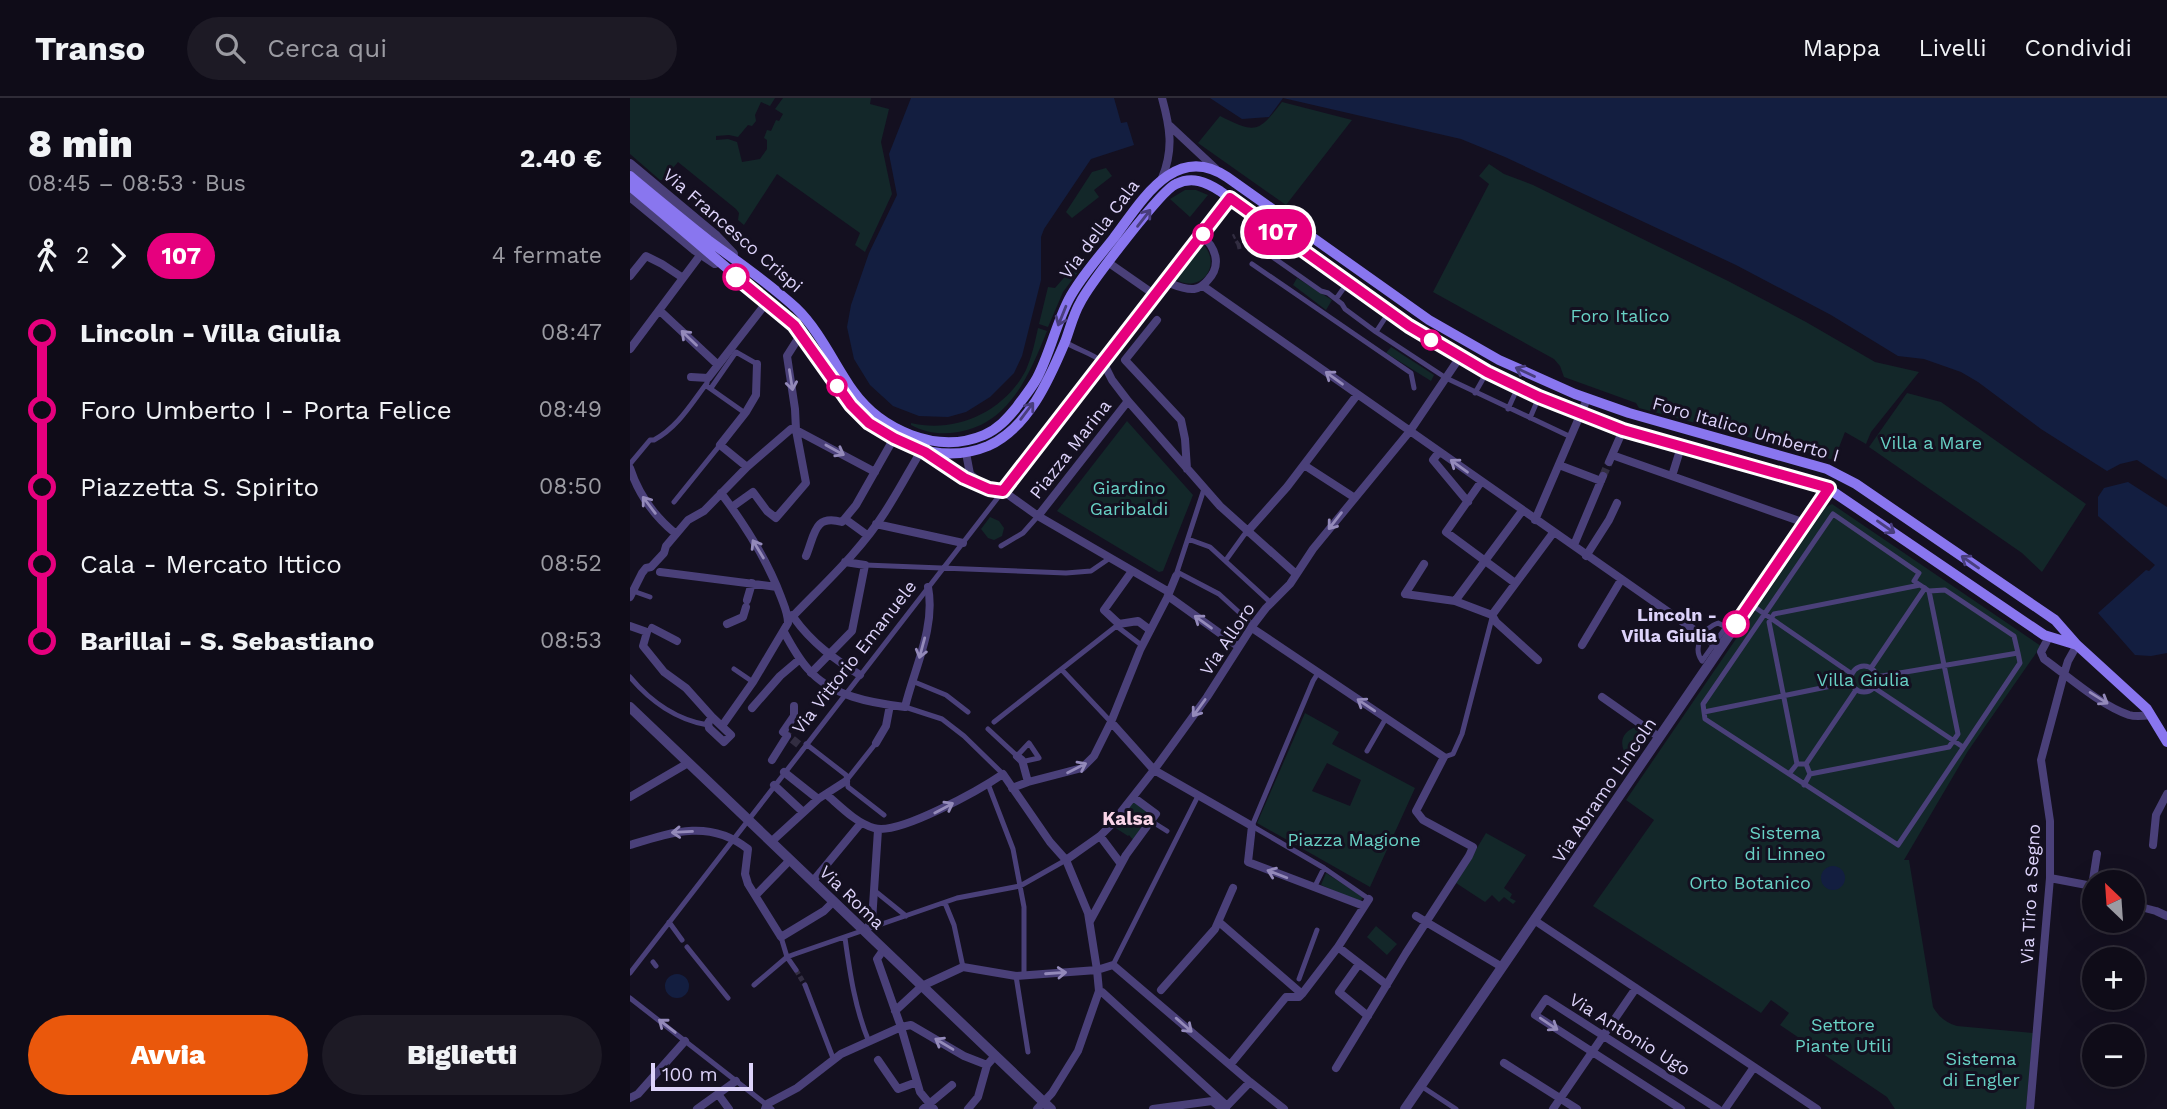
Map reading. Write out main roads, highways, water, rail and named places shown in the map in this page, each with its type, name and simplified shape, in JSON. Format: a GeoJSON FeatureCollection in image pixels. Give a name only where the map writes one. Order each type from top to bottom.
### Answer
{"type":"FeatureCollection","features":[{"type":"Feature","properties":{"kind":"main road","name":"Via della Cala"},"geometry":{"type":"LineString","coordinates":[[810,324],[852,389],[863,403],[882,419],[930,441],[956,442],[984,435],[999,427],[1031,388],[1073,292],[1162,178],[1194,166],[1210,168],[1246,191]]}},
{"type":"Feature","properties":{"kind":"main road","name":"Via Francesco Crispi"},"geometry":{"type":"LineString","coordinates":[[630,176],[786,299],[810,324]]}},
{"type":"Feature","properties":{"kind":"main road","name":"Via della Cala"},"geometry":{"type":"LineString","coordinates":[[801,334],[851,405],[869,423],[923,451],[966,453],[995,442],[1016,426],[1046,385],[1079,304],[1161,195],[1173,185],[1198,180],[1213,186],[1233,200]]}},
{"type":"Feature","properties":{"kind":"main road","name":"Via Francesco Crispi"},"geometry":{"type":"LineString","coordinates":[[630,186],[786,318],[801,334]]}},
{"type":"Feature","properties":{"kind":"main road","name":"Foro Italico Umberto I"},"geometry":{"type":"LineString","coordinates":[[1246,191],[1429,320],[1468,344],[1524,372],[1587,399],[1629,413],[1838,473],[2055,620],[2077,645]]}},
{"type":"Feature","properties":{"kind":"main road","name":"Foro Italico Umberto I"},"geometry":{"type":"LineString","coordinates":[[1233,200],[1390,312],[1487,372],[1539,397],[1623,430],[1829,488],[2049,637],[2077,645]]}},
{"type":"Feature","properties":{"kind":"main road"},"geometry":{"type":"LineString","coordinates":[[2077,645],[2147,709],[2167,741]]}},
{"type":"Feature","properties":{"kind":"water"},"geometry":{"type":"Polygon","coordinates":[[[911,98],[1114,98],[1121,123],[1127,122],[1134,145],[1091,159],[1044,229],[1041,237],[1041,280],[1022,356],[1014,373],[990,397],[966,412],[948,417],[919,416],[893,406],[870,385],[854,359],[847,327],[851,305],[869,253],[897,195],[889,154],[911,98]]]}},
{"type":"Feature","properties":{"kind":"water"},"geometry":{"type":"Polygon","coordinates":[[[1210,98],[1283,98],[1269,117],[1242,119],[1210,98]]]}},
{"type":"Feature","properties":{"kind":"water"},"geometry":{"type":"Polygon","coordinates":[[[1283,98],[2167,98],[2167,480],[2137,460],[2107,471],[2041,429],[1961,372],[1924,359],[1898,356],[1831,315],[1736,265],[1505,157],[1461,139],[1283,98]]]}},
{"type":"Feature","properties":{"kind":"water"},"geometry":{"type":"Polygon","coordinates":[[[2128,482],[2167,507],[2167,653],[2151,656],[2135,655],[2098,613],[2155,565],[2098,516],[2098,497],[2104,488],[2128,482]]]}},
{"type":"Feature","properties":{"kind":"water"},"geometry":{"type":"Polygon","coordinates":[[[1833,866],[1842,869],[1845,878],[1842,887],[1833,890],[1824,887],[1821,878],[1824,869],[1833,866]]]}},
{"type":"Feature","properties":{"kind":"water"},"geometry":{"type":"Polygon","coordinates":[[[677,974],[686,977],[689,986],[686,995],[677,998],[668,995],[665,986],[668,977],[677,974]]]}},
{"type":"Feature","properties":{"kind":"tunnel"},"geometry":{"type":"LineString","coordinates":[[1237,247],[1241,246]]}},
{"type":"Feature","properties":{"kind":"tunnel"},"geometry":{"type":"LineString","coordinates":[[1603,476],[1609,462]]}},
{"type":"Feature","properties":{"kind":"tunnel"},"geometry":{"type":"LineString","coordinates":[[783,732],[803,748]]}},
{"type":"Feature","properties":{"kind":"tunnel"},"geometry":{"type":"LineString","coordinates":[[796,970],[805,985]]}},
{"type":"Feature","properties":{"kind":"place","name":"Lincoln - Villa Giulia"},"geometry":{"type":"Point","coordinates":[1736,624]}},
{"type":"Feature","properties":{"kind":"district","name":"Kalsa"},"geometry":{"type":"Point","coordinates":[1128,818]}},
{"type":"Feature","properties":{"kind":"park label","name":"Foro Italico"},"geometry":{"type":"Point","coordinates":[1620,315]}},
{"type":"Feature","properties":{"kind":"park label","name":"Villa a Mare"},"geometry":{"type":"Point","coordinates":[1931,442]}},
{"type":"Feature","properties":{"kind":"park label","name":"Giardino Garibaldi"},"geometry":{"type":"Point","coordinates":[1129,497]}},
{"type":"Feature","properties":{"kind":"park label","name":"Villa Giulia"},"geometry":{"type":"Point","coordinates":[1863,679]}},
{"type":"Feature","properties":{"kind":"park label","name":"Piazza Magione"},"geometry":{"type":"Point","coordinates":[1354,839]}},
{"type":"Feature","properties":{"kind":"park label","name":"Sistema di Linneo"},"geometry":{"type":"Point","coordinates":[1785,842]}},
{"type":"Feature","properties":{"kind":"park label","name":"Orto Botanico"},"geometry":{"type":"Point","coordinates":[1750,882]}},
{"type":"Feature","properties":{"kind":"park label","name":"Settore Piante Utili"},"geometry":{"type":"Point","coordinates":[1843,1034]}},
{"type":"Feature","properties":{"kind":"park label","name":"Sistema di Engler"},"geometry":{"type":"Point","coordinates":[1981,1068]}}]}
